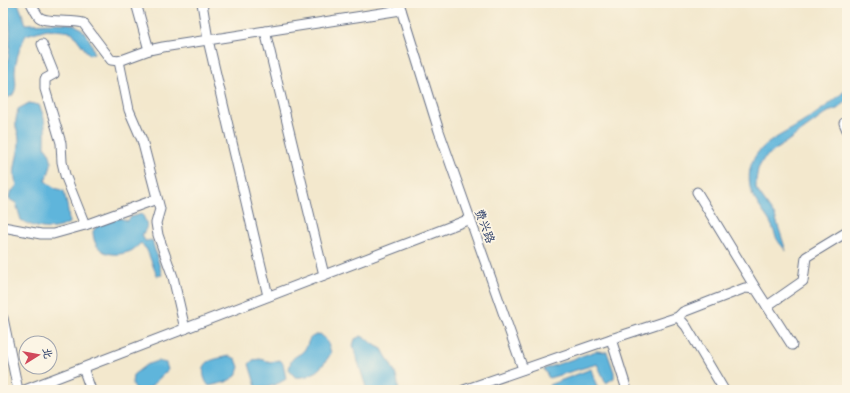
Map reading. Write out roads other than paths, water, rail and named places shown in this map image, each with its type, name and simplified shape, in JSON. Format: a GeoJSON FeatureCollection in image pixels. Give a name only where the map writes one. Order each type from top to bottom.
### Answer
{"type":"FeatureCollection","features":[{"type":"Feature","properties":{"kind":"street"},"geometry":{"type":"LineString","coordinates":[[31,3],[40,17],[45,20],[76,21],[83,23],[111,60],[120,61],[149,50],[265,31],[400,6]]}},
{"type":"Feature","properties":{"kind":"street"},"geometry":{"type":"LineString","coordinates":[[136,3],[149,50]]}},
{"type":"Feature","properties":{"kind":"street"},"geometry":{"type":"LineString","coordinates":[[202,3],[208,40],[268,296]]}},
{"type":"Feature","properties":{"kind":"street","name":"费兴路"},"geometry":{"type":"LineString","coordinates":[[400,6],[439,132],[523,369]]}},
{"type":"Feature","properties":{"kind":"street"},"geometry":{"type":"LineString","coordinates":[[265,31],[324,275]]}},
{"type":"Feature","properties":{"kind":"street"},"geometry":{"type":"LineString","coordinates":[[42,44],[54,74],[45,79],[45,89],[61,143],[62,162],[65,175],[85,225]]}},
{"type":"Feature","properties":{"kind":"street"},"geometry":{"type":"LineString","coordinates":[[120,61],[129,110],[142,140],[160,209],[156,223],[158,235],[173,277],[185,328]]}},
{"type":"Feature","properties":{"kind":"street"},"geometry":{"type":"LineString","coordinates":[[697,192],[792,345]]}},
{"type":"Feature","properties":{"kind":"street"},"geometry":{"type":"LineString","coordinates":[[3,227],[41,234],[53,234],[85,225],[157,199]]}},
{"type":"Feature","properties":{"kind":"street"},"geometry":{"type":"LineString","coordinates":[[25,390],[470,218]]}},
{"type":"Feature","properties":{"kind":"street"},"geometry":{"type":"LineString","coordinates":[[767,306],[803,281],[806,257],[847,232]]}},
{"type":"Feature","properties":{"kind":"street"},"geometry":{"type":"LineString","coordinates":[[464,390],[678,317],[683,312],[745,288],[756,289]]}},
{"type":"Feature","properties":{"kind":"street"},"geometry":{"type":"LineString","coordinates":[[678,317],[686,326],[724,390]]}},
{"type":"Feature","properties":{"kind":"street"},"geometry":{"type":"LineString","coordinates":[[3,318],[18,390]]}},
{"type":"Feature","properties":{"kind":"street"},"geometry":{"type":"LineString","coordinates":[[613,339],[627,390]]}},
{"type":"Feature","properties":{"kind":"street"},"geometry":{"type":"LineString","coordinates":[[83,368],[91,390]]}},
{"type":"Feature","properties":{"kind":"water"},"geometry":{"type":"Polygon","coordinates":[[[3,3],[18,3],[26,24],[60,23],[73,24],[77,26],[88,38],[94,53],[89,55],[72,32],[47,29],[26,35],[16,61],[16,84],[14,93],[12,96],[3,99],[9,51],[10,27],[8,17],[3,9],[3,3]]]}},
{"type":"Feature","properties":{"kind":"water"},"geometry":{"type":"Polygon","coordinates":[[[847,89],[847,101],[837,109],[828,112],[764,158],[758,169],[756,189],[775,216],[786,251],[778,240],[770,222],[751,192],[749,174],[752,163],[756,155],[763,147],[818,112],[847,89]]]}},
{"type":"Feature","properties":{"kind":"water"},"geometry":{"type":"Polygon","coordinates":[[[29,103],[39,105],[42,111],[45,130],[45,147],[51,160],[49,172],[45,181],[55,188],[64,191],[69,223],[57,228],[32,226],[21,220],[16,203],[9,199],[10,194],[17,185],[14,174],[19,145],[16,118],[18,109],[29,103]]]}},
{"type":"Feature","properties":{"kind":"water"},"geometry":{"type":"Polygon","coordinates":[[[142,214],[145,220],[146,229],[142,235],[145,241],[152,240],[162,275],[157,276],[147,250],[141,243],[133,250],[121,254],[109,254],[99,248],[94,238],[93,231],[98,225],[120,218],[127,221],[131,217],[142,214]]]}},
{"type":"Feature","properties":{"kind":"water"},"geometry":{"type":"Polygon","coordinates":[[[320,334],[327,342],[331,353],[321,367],[312,374],[295,377],[289,370],[293,358],[303,352],[311,338],[320,334]]]}},
{"type":"Feature","properties":{"kind":"water"},"geometry":{"type":"Polygon","coordinates":[[[361,336],[382,349],[397,379],[398,390],[367,390],[353,346],[355,339],[361,336]]]}},
{"type":"Feature","properties":{"kind":"water"},"geometry":{"type":"Polygon","coordinates":[[[596,351],[607,352],[614,372],[614,378],[606,383],[597,364],[549,378],[544,369],[596,351]]]}},
{"type":"Feature","properties":{"kind":"water"},"geometry":{"type":"Polygon","coordinates":[[[230,356],[236,359],[239,367],[236,376],[226,382],[209,386],[203,371],[208,362],[230,356]]]}},
{"type":"Feature","properties":{"kind":"water"},"geometry":{"type":"Polygon","coordinates":[[[260,359],[271,362],[280,360],[283,363],[286,379],[275,385],[260,388],[256,387],[249,364],[253,360],[260,359]]]}},
{"type":"Feature","properties":{"kind":"water"},"geometry":{"type":"Polygon","coordinates":[[[157,361],[166,363],[168,370],[149,388],[149,390],[136,390],[132,384],[133,375],[146,365],[157,361]]]}},
{"type":"Feature","properties":{"kind":"water"},"geometry":{"type":"Polygon","coordinates":[[[591,369],[598,390],[551,390],[549,385],[591,369]]]}}]}
